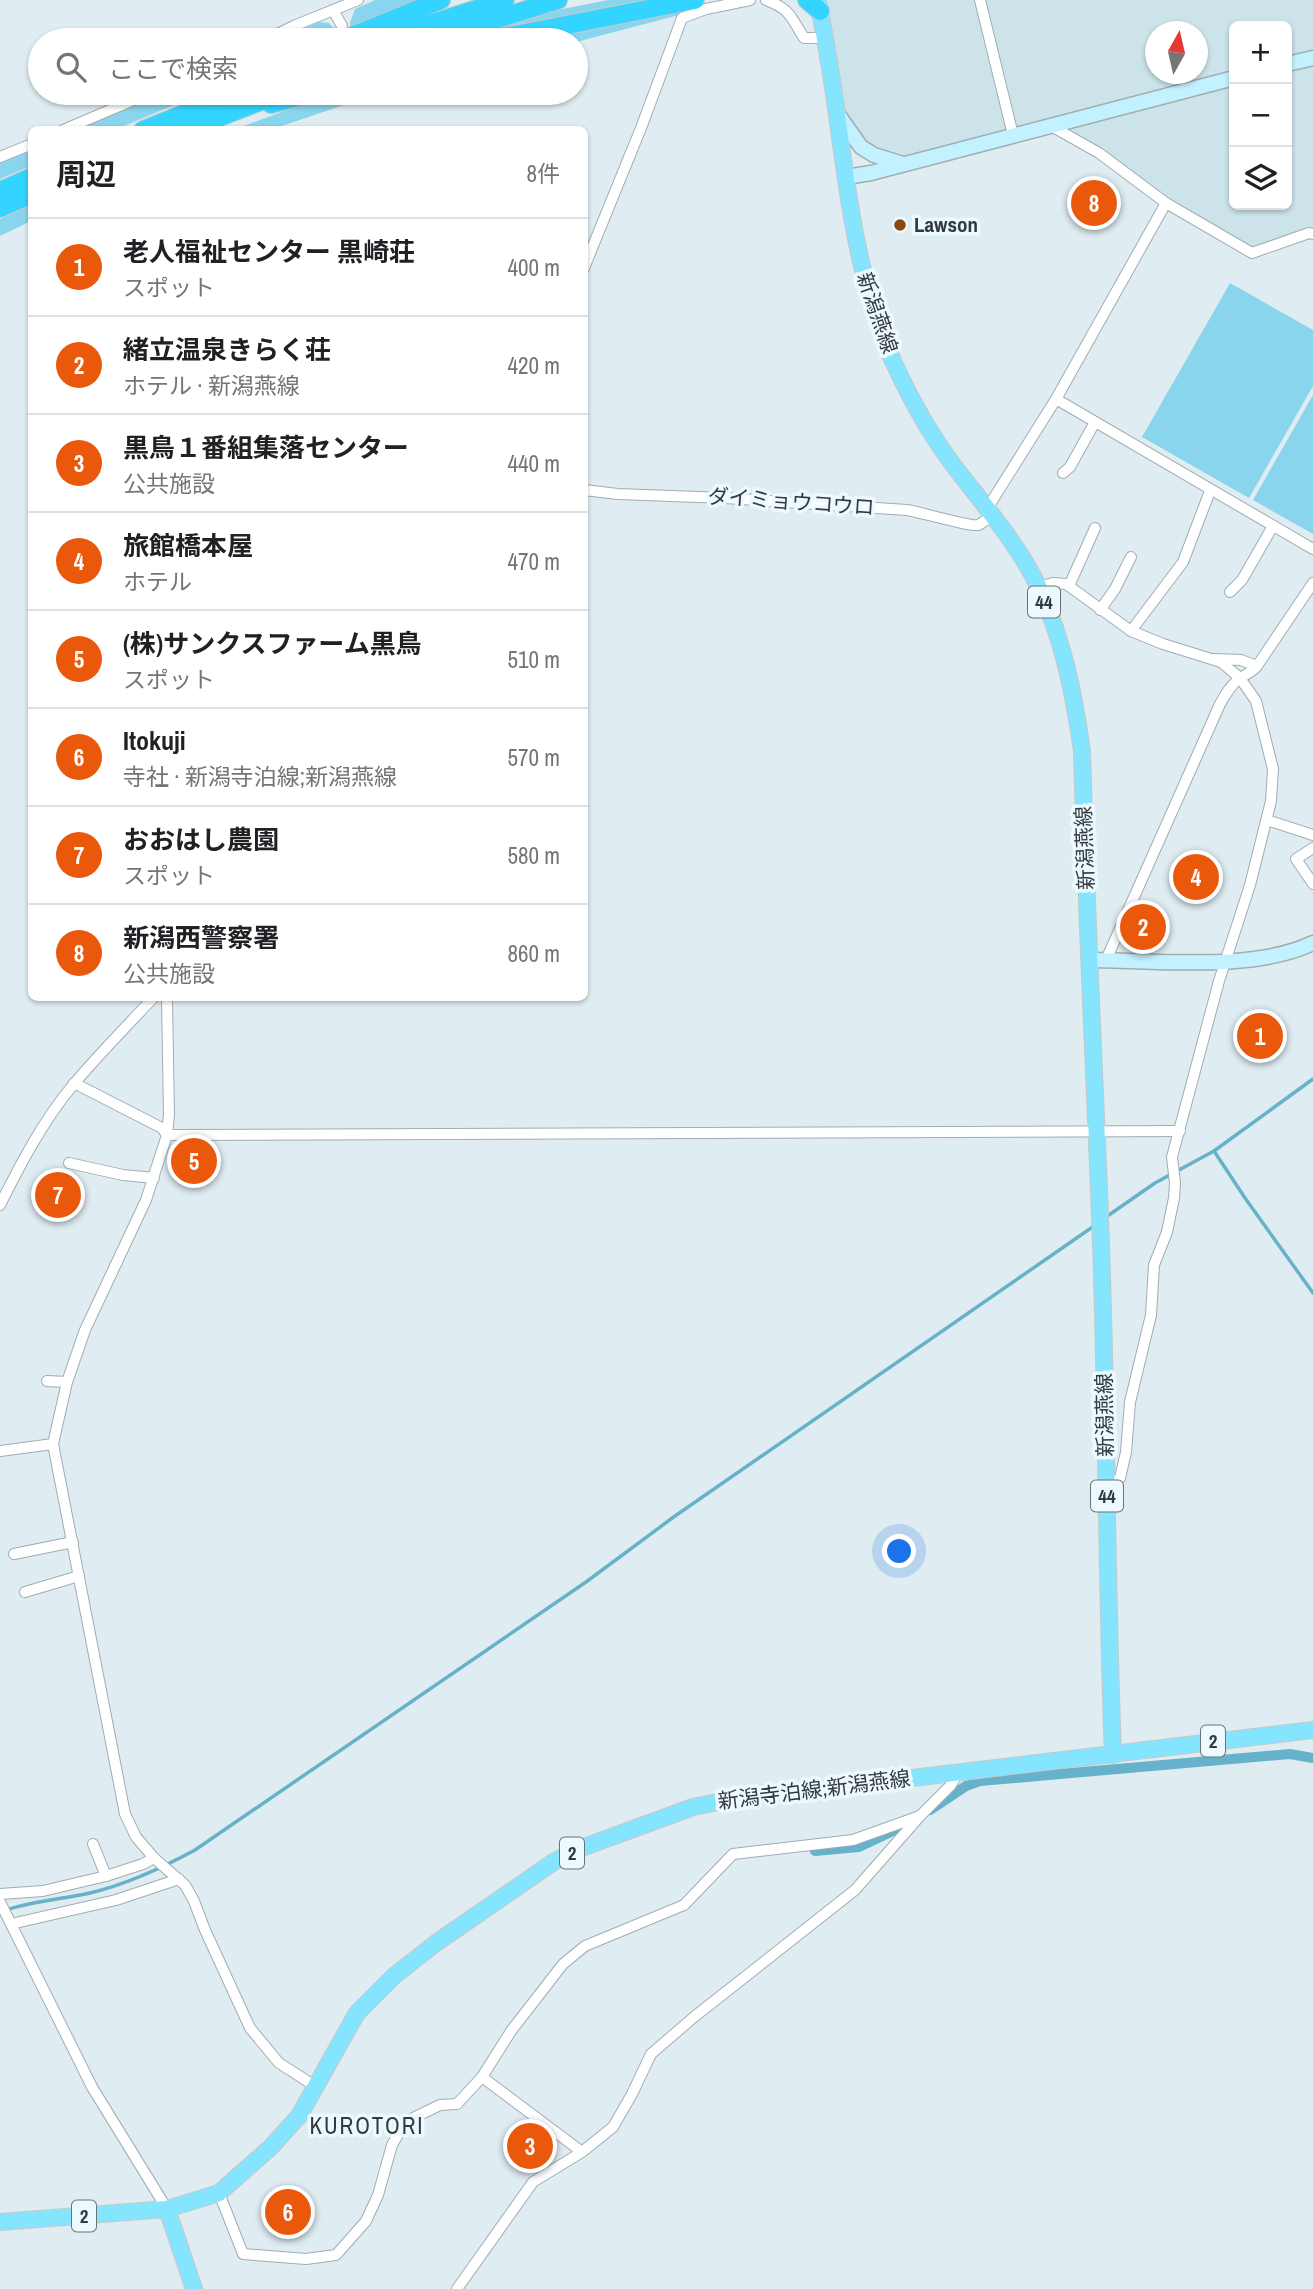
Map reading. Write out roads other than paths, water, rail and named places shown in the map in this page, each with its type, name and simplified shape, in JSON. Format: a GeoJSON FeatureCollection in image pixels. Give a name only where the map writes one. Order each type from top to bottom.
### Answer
{"type":"FeatureCollection","features":[{"type":"Feature","properties":{"kind":"highway"},"geometry":{"type":"LineString","coordinates":[[357,28],[441,0]]}},
{"type":"Feature","properties":{"kind":"highway"},"geometry":{"type":"LineString","coordinates":[[418,28],[505,0]]}},
{"type":"Feature","properties":{"kind":"highway"},"geometry":{"type":"LineString","coordinates":[[468,28],[558,0]]}},
{"type":"Feature","properties":{"kind":"highway"},"geometry":{"type":"LineString","coordinates":[[551,28],[695,0]]}},
{"type":"Feature","properties":{"kind":"highway"},"geometry":{"type":"LineString","coordinates":[[212,110],[217,105]]}},
{"type":"Feature","properties":{"kind":"highway"},"geometry":{"type":"LineString","coordinates":[[191,126],[219,105]]}},
{"type":"Feature","properties":{"kind":"highway"},"geometry":{"type":"LineString","coordinates":[[157,126],[233,105]]}},
{"type":"Feature","properties":{"kind":"highway"},"geometry":{"type":"LineString","coordinates":[[212,110],[241,105]]}},
{"type":"Feature","properties":{"kind":"highway"},"geometry":{"type":"LineString","coordinates":[[0,191],[28,179]]}},
{"type":"Feature","properties":{"kind":"highway"},"geometry":{"type":"LineString","coordinates":[[0,208],[28,196]]}},
{"type":"Feature","properties":{"kind":"main road","name":"新潟燕線"},"geometry":{"type":"LineString","coordinates":[[817,3],[859,261],[876,318],[892,359],[922,417],[949,459],[990,512],[1039,587],[1054,624],[1070,680],[1082,751],[1098,960],[1096,1132],[1107,1490],[1107,1619],[1113,1755]]}},
{"type":"Feature","properties":{"kind":"main road","name":"2"},"geometry":{"type":"LineString","coordinates":[[1113,1755],[1313,1730]]}},
{"type":"Feature","properties":{"kind":"main road","name":"新潟寺泊線;新潟燕線"},"geometry":{"type":"LineString","coordinates":[[167,2210],[219,2193],[277,2140],[299,2116],[357,2013],[394,1976],[436,1943],[555,1861],[584,1847],[681,1812],[757,1794],[1113,1755]]}},
{"type":"Feature","properties":{"kind":"main road","name":"2"},"geometry":{"type":"LineString","coordinates":[[0,2222],[167,2210]]}},
{"type":"Feature","properties":{"kind":"main road"},"geometry":{"type":"LineString","coordinates":[[167,2210],[194,2289]]}},
{"type":"Feature","properties":{"kind":"street"},"geometry":{"type":"LineString","coordinates":[[292,28],[358,0]]}},
{"type":"Feature","properties":{"kind":"street"},"geometry":{"type":"LineString","coordinates":[[588,258],[682,18],[706,9],[750,0]]}},
{"type":"Feature","properties":{"kind":"street"},"geometry":{"type":"LineString","coordinates":[[766,0],[791,13],[804,38],[824,38]]}},
{"type":"Feature","properties":{"kind":"street"},"geometry":{"type":"LineString","coordinates":[[980,0],[1013,135]]}},
{"type":"Feature","properties":{"kind":"street"},"geometry":{"type":"LineString","coordinates":[[333,10],[340,28]]}},
{"type":"Feature","properties":{"kind":"street"},"geometry":{"type":"LineString","coordinates":[[1292,63],[1313,58]]}},
{"type":"Feature","properties":{"kind":"street"},"geometry":{"type":"LineString","coordinates":[[846,177],[1053,127],[1229,79]]}},
{"type":"Feature","properties":{"kind":"street"},"geometry":{"type":"LineString","coordinates":[[72,126],[122,105]]}},
{"type":"Feature","properties":{"kind":"street"},"geometry":{"type":"LineString","coordinates":[[837,113],[867,152],[903,164]]}},
{"type":"Feature","properties":{"kind":"street"},"geometry":{"type":"LineString","coordinates":[[1053,127],[1099,153],[1166,203],[1252,253],[1309,233],[1313,234]]}},
{"type":"Feature","properties":{"kind":"street"},"geometry":{"type":"LineString","coordinates":[[0,158],[28,146]]}},
{"type":"Feature","properties":{"kind":"street"},"geometry":{"type":"LineString","coordinates":[[990,512],[1166,203]]}},
{"type":"Feature","properties":{"kind":"street"},"geometry":{"type":"LineString","coordinates":[[1056,399],[1313,549]]}},
{"type":"Feature","properties":{"kind":"street"},"geometry":{"type":"LineString","coordinates":[[1063,473],[1070,467],[1095,422]]}},
{"type":"Feature","properties":{"kind":"street","name":"ダイミョウコウロ"},"geometry":{"type":"LineString","coordinates":[[588,490],[907,510],[970,525],[979,524],[990,512]]}},
{"type":"Feature","properties":{"kind":"street"},"geometry":{"type":"LineString","coordinates":[[1131,631],[1183,562],[1210,491]]}},
{"type":"Feature","properties":{"kind":"street"},"geometry":{"type":"LineString","coordinates":[[1230,592],[1242,580],[1273,526]]}},
{"type":"Feature","properties":{"kind":"street"},"geometry":{"type":"LineString","coordinates":[[1069,586],[1094,528]]}},
{"type":"Feature","properties":{"kind":"street"},"geometry":{"type":"LineString","coordinates":[[1100,610],[1115,589],[1131,557]]}},
{"type":"Feature","properties":{"kind":"street"},"geometry":{"type":"LineString","coordinates":[[1039,587],[1053,583],[1069,586],[1131,631],[1221,662],[1240,678],[1256,701],[1273,769],[1267,820],[1219,981],[1172,1157],[1175,1183],[1167,1232],[1154,1265],[1152,1315],[1130,1402],[1126,1452],[1119,1478],[1107,1490]]}},
{"type":"Feature","properties":{"kind":"street"},"geometry":{"type":"LineString","coordinates":[[1313,583],[1257,666],[1230,688],[1220,704],[1098,960],[1227,961],[1268,958],[1313,943]]}},
{"type":"Feature","properties":{"kind":"street"},"geometry":{"type":"LineString","coordinates":[[1211,658],[1241,660],[1257,666]]}},
{"type":"Feature","properties":{"kind":"street"},"geometry":{"type":"LineString","coordinates":[[1267,820],[1313,835]]}},
{"type":"Feature","properties":{"kind":"street"},"geometry":{"type":"LineString","coordinates":[[1313,848],[1296,859],[1313,884]]}},
{"type":"Feature","properties":{"kind":"street"},"geometry":{"type":"LineString","coordinates":[[0,1205],[30,1147],[74,1083],[150,1001]]}},
{"type":"Feature","properties":{"kind":"street"},"geometry":{"type":"LineString","coordinates":[[167,1001],[169,1115],[166,1135],[154,1178],[98,1298],[67,1382],[53,1444],[125,1814],[136,1837],[176,1876],[194,1901],[250,2028],[279,2063],[315,2086]]}},
{"type":"Feature","properties":{"kind":"street"},"geometry":{"type":"LineString","coordinates":[[74,1083],[162,1128],[166,1135]]}},
{"type":"Feature","properties":{"kind":"street"},"geometry":{"type":"LineString","coordinates":[[166,1135],[1180,1131]]}},
{"type":"Feature","properties":{"kind":"street"},"geometry":{"type":"LineString","coordinates":[[69,1163],[123,1175],[154,1178]]}},
{"type":"Feature","properties":{"kind":"street"},"geometry":{"type":"LineString","coordinates":[[47,1381],[67,1382]]}},
{"type":"Feature","properties":{"kind":"street"},"geometry":{"type":"LineString","coordinates":[[0,1451],[53,1444]]}},
{"type":"Feature","properties":{"kind":"street"},"geometry":{"type":"LineString","coordinates":[[14,1554],[73,1542]]}},
{"type":"Feature","properties":{"kind":"street"},"geometry":{"type":"LineString","coordinates":[[24,1592],[79,1576]]}},
{"type":"Feature","properties":{"kind":"street"},"geometry":{"type":"LineString","coordinates":[[457,2289],[533,2182],[582,2152],[613,2127],[651,2054],[855,1890],[951,1785],[958,1773]]}},
{"type":"Feature","properties":{"kind":"street"},"geometry":{"type":"LineString","coordinates":[[219,2193],[243,2254],[306,2259],[336,2255],[366,2221],[378,2195],[391,2145],[405,2122],[440,2105],[457,2104],[482,2077],[511,2031],[562,1964],[585,1946],[684,1905],[733,1854],[853,1840],[920,1816]]}},
{"type":"Feature","properties":{"kind":"street"},"geometry":{"type":"LineString","coordinates":[[93,1844],[106,1876]]}},
{"type":"Feature","properties":{"kind":"street"},"geometry":{"type":"LineString","coordinates":[[0,1894],[43,1891],[106,1876],[157,1859]]}},
{"type":"Feature","properties":{"kind":"street"},"geometry":{"type":"LineString","coordinates":[[9,1922],[116,1900],[176,1876]]}},
{"type":"Feature","properties":{"kind":"street"},"geometry":{"type":"LineString","coordinates":[[0,1902],[92,2087],[167,2210]]}},
{"type":"Feature","properties":{"kind":"street"},"geometry":{"type":"LineString","coordinates":[[482,2077],[582,2152]]}},
{"type":"Feature","properties":{"kind":"waterway"},"geometry":{"type":"LineString","coordinates":[[1106,1217],[1155,1183],[1214,1151],[1313,1079]]}},
{"type":"Feature","properties":{"kind":"waterway"},"geometry":{"type":"LineString","coordinates":[[1214,1151],[1313,1293]]}},
{"type":"Feature","properties":{"kind":"waterway"},"geometry":{"type":"LineString","coordinates":[[6,1910],[118,1885],[195,1850],[586,1582],[675,1516],[1094,1226]]}},
{"type":"Feature","properties":{"kind":"waterway"},"geometry":{"type":"LineString","coordinates":[[930,1810],[966,1786],[980,1781],[1290,1754],[1313,1758]]}},
{"type":"Feature","properties":{"kind":"waterway"},"geometry":{"type":"LineString","coordinates":[[815,1851],[859,1847],[914,1821]]}},
{"type":"Feature","properties":{"kind":"place","name":"新潟西警察署"},"geometry":{"type":"Point","coordinates":[1094,203]}},
{"type":"Feature","properties":{"kind":"place","name":"Lawson"},"geometry":{"type":"Point","coordinates":[900,225]}},
{"type":"Feature","properties":{"kind":"place","name":"旅館橋本屋"},"geometry":{"type":"Point","coordinates":[1196,877]}},
{"type":"Feature","properties":{"kind":"place","name":"緒立温泉きらく荘"},"geometry":{"type":"Point","coordinates":[1143,927]}},
{"type":"Feature","properties":{"kind":"place","name":"老人福祉センター 黒崎荘"},"geometry":{"type":"Point","coordinates":[1260,1036]}},
{"type":"Feature","properties":{"kind":"place","name":"(株)サンクスファーム黒鳥"},"geometry":{"type":"Point","coordinates":[194,1161]}},
{"type":"Feature","properties":{"kind":"place","name":"おおはし農園"},"geometry":{"type":"Point","coordinates":[58,1195]}},
{"type":"Feature","properties":{"kind":"place","name":"黒鳥１番組集落センター"},"geometry":{"type":"Point","coordinates":[530,2146]}},
{"type":"Feature","properties":{"kind":"place","name":"Itokuji"},"geometry":{"type":"Point","coordinates":[288,2212]}},
{"type":"Feature","properties":{"kind":"district","name":"KUROTORI"},"geometry":{"type":"Point","coordinates":[367,2126]}}]}
